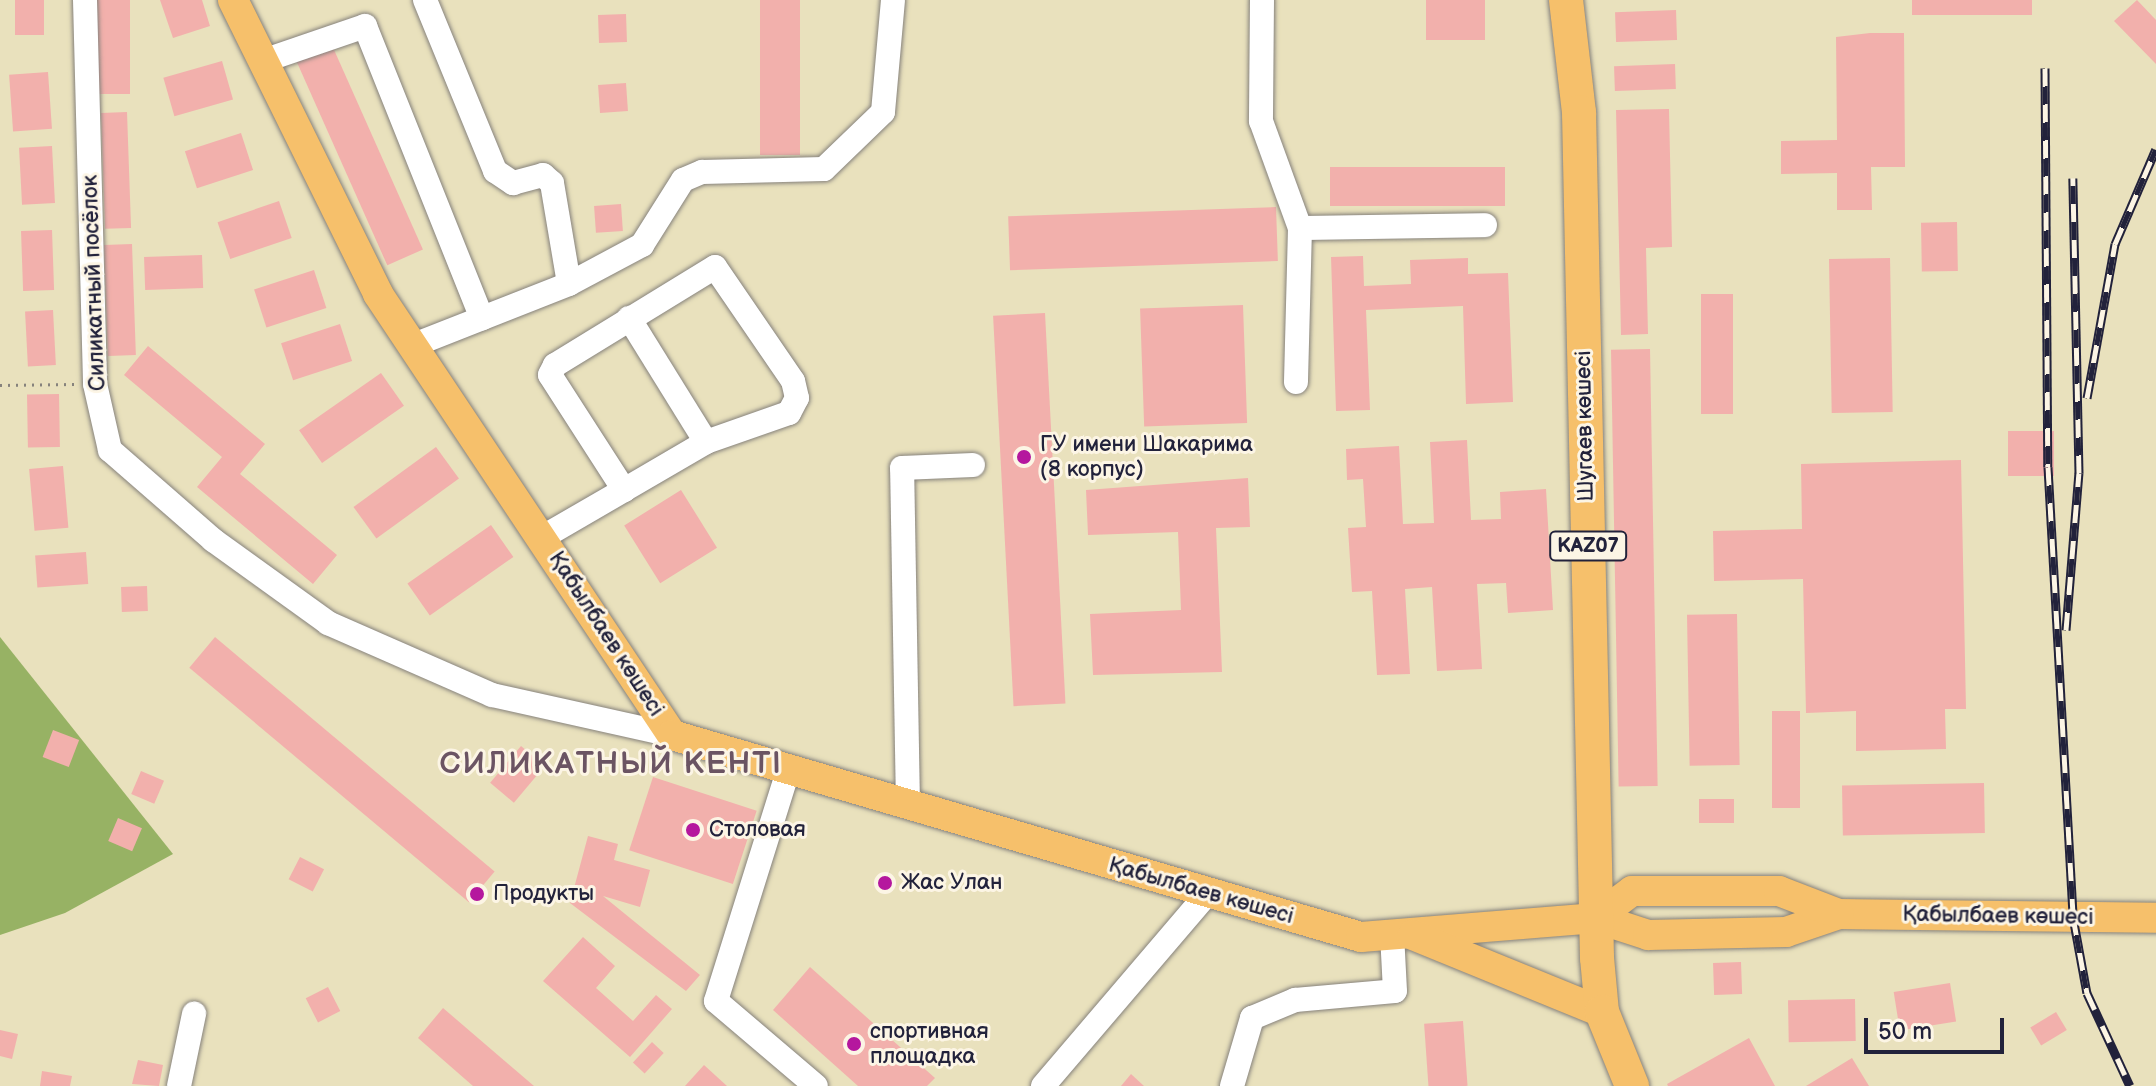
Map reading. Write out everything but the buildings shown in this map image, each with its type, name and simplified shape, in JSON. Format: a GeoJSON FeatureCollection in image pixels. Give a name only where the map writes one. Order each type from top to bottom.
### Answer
{"type":"FeatureCollection","features":[{"type":"Feature","properties":{"kind":"highway","name":"Шугаев көшесі"},"geometry":{"type":"LineString","coordinates":[[1566,0],[1579,112],[1596,918],[1602,1012],[1632,1086]]}},
{"type":"Feature","properties":{"kind":"main road","name":"Қабылбаев көшесі"},"geometry":{"type":"LineString","coordinates":[[233,0],[378,294],[414,345],[462,430],[543,537],[672,735],[1361,937],[1596,918],[1664,934],[1786,932],[1839,914],[2156,918]]}},
{"type":"Feature","properties":{"kind":"main road","name":"Қабылбаев көшесі"},"geometry":{"type":"LineString","coordinates":[[1596,918],[1632,891],[1779,891],[1839,914]]}},
{"type":"Feature","properties":{"kind":"main road"},"geometry":{"type":"LineString","coordinates":[[1400,934],[1602,1012]]}},
{"type":"Feature","properties":{"kind":"street","name":"Силикатный посёлок"},"geometry":{"type":"LineString","coordinates":[[85,0],[95,384],[110,450],[213,540],[328,623],[492,695],[672,735]]}},
{"type":"Feature","properties":{"kind":"street"},"geometry":{"type":"LineString","coordinates":[[425,0],[495,171],[513,183],[543,175],[552,183],[569,284]]}},
{"type":"Feature","properties":{"kind":"street"},"geometry":{"type":"LineString","coordinates":[[414,345],[569,284],[642,245],[683,180],[702,172],[824,169],[857,142],[883,112],[893,0]]}},
{"type":"Feature","properties":{"kind":"street"},"geometry":{"type":"LineString","coordinates":[[1262,0],[1261,121],[1300,228],[1296,382]]}},
{"type":"Feature","properties":{"kind":"street"},"geometry":{"type":"LineString","coordinates":[[263,61],[365,26],[482,319]]}},
{"type":"Feature","properties":{"kind":"street"},"geometry":{"type":"LineString","coordinates":[[1300,228],[1485,225]]}},
{"type":"Feature","properties":{"kind":"street"},"geometry":{"type":"LineString","coordinates":[[543,537],[624,490],[706,442],[789,413],[797,398],[793,381],[715,267],[629,318],[550,375],[624,490]]}},
{"type":"Feature","properties":{"kind":"street"},"geometry":{"type":"LineString","coordinates":[[629,318],[706,442]]}},
{"type":"Feature","properties":{"kind":"street"},"geometry":{"type":"LineString","coordinates":[[908,806],[902,468],[973,465]]}},
{"type":"Feature","properties":{"kind":"street"},"geometry":{"type":"LineString","coordinates":[[788,771],[716,1001],[816,1086]]}},
{"type":"Feature","properties":{"kind":"street"},"geometry":{"type":"LineString","coordinates":[[1043,1086],[1208,893]]}},
{"type":"Feature","properties":{"kind":"street"},"geometry":{"type":"LineString","coordinates":[[1232,1086],[1252,1018],[1295,1000],[1395,991],[1400,934]]}},
{"type":"Feature","properties":{"kind":"street"},"geometry":{"type":"LineString","coordinates":[[179,1086],[194,1014]]}},
{"type":"Feature","properties":{"kind":"path"},"geometry":{"type":"LineString","coordinates":[[0,385],[95,384]]}},
{"type":"Feature","properties":{"kind":"green space"},"geometry":{"type":"Polygon","coordinates":[[[0,637],[173,854],[65,913],[0,935],[0,637]]]}},
{"type":"Feature","properties":{"kind":"railway"},"geometry":{"type":"LineString","coordinates":[[2045,68],[2048,467],[2073,917],[2087,993],[2130,1086]]}},
{"type":"Feature","properties":{"kind":"railway"},"geometry":{"type":"LineString","coordinates":[[2087,398],[2115,244],[2156,149]]}},
{"type":"Feature","properties":{"kind":"railway"},"geometry":{"type":"LineString","coordinates":[[2066,630],[2079,473],[2073,178]]}},
{"type":"Feature","properties":{"kind":"place","name":"ГУ имени Шакарима (8 корпус)"},"geometry":{"type":"Point","coordinates":[1024,457]}},
{"type":"Feature","properties":{"kind":"place","name":"Столовая"},"geometry":{"type":"Point","coordinates":[693,830]}},
{"type":"Feature","properties":{"kind":"place","name":"Жас Улан"},"geometry":{"type":"Point","coordinates":[885,883]}},
{"type":"Feature","properties":{"kind":"place","name":"Продукты"},"geometry":{"type":"Point","coordinates":[477,894]}},
{"type":"Feature","properties":{"kind":"place","name":"спортивная площадка"},"geometry":{"type":"Point","coordinates":[854,1044]}},
{"type":"Feature","properties":{"kind":"district","name":"СИЛИКАТНЫЙ КЕНТІ"},"geometry":{"type":"Point","coordinates":[611,764]}}]}
